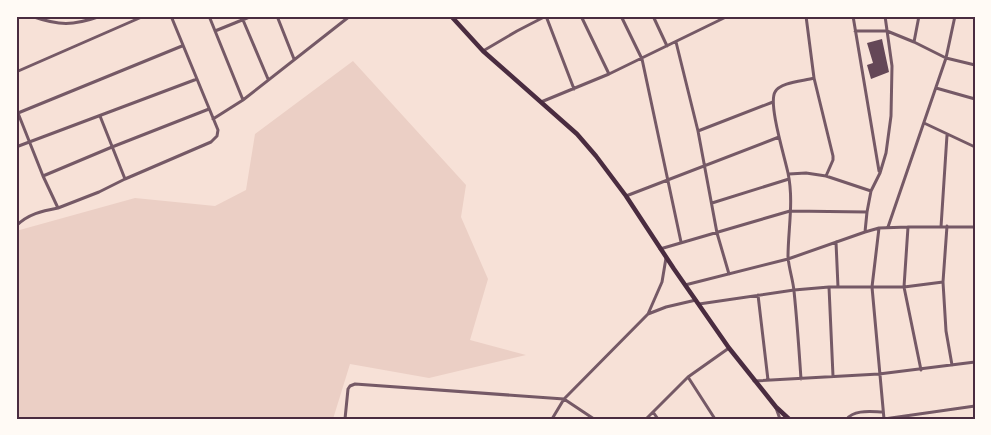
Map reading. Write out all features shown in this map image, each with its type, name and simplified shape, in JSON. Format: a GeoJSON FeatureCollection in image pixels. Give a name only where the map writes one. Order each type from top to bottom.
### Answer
{"type":"FeatureCollection","features":[{"type":"Feature","properties":{"kind":"main road"},"geometry":{"type":"LineString","coordinates":[[451,16],[483,50],[577,134],[626,196],[666,258],[729,348],[754,381],[789,419]]}},
{"type":"Feature","properties":{"kind":"street"},"geometry":{"type":"LineString","coordinates":[[31,16],[56,24],[66,24],[82,22],[101,16]]}},
{"type":"Feature","properties":{"kind":"street"},"geometry":{"type":"LineString","coordinates":[[16,72],[144,16]]}},
{"type":"Feature","properties":{"kind":"street"},"geometry":{"type":"LineString","coordinates":[[16,226],[28,215],[58,208],[99,192],[215,139],[218,130],[171,16]]}},
{"type":"Feature","properties":{"kind":"street"},"geometry":{"type":"LineString","coordinates":[[209,16],[243,100]]}},
{"type":"Feature","properties":{"kind":"street"},"geometry":{"type":"LineString","coordinates":[[215,31],[252,16]]}},
{"type":"Feature","properties":{"kind":"street"},"geometry":{"type":"LineString","coordinates":[[277,16],[294,59]]}},
{"type":"Feature","properties":{"kind":"street"},"geometry":{"type":"LineString","coordinates":[[483,50],[546,16],[574,89]]}},
{"type":"Feature","properties":{"kind":"street"},"geometry":{"type":"LineString","coordinates":[[581,16],[609,74]]}},
{"type":"Feature","properties":{"kind":"street"},"geometry":{"type":"LineString","coordinates":[[621,16],[642,59],[681,242]]}},
{"type":"Feature","properties":{"kind":"street"},"geometry":{"type":"LineString","coordinates":[[653,16],[667,46]]}},
{"type":"Feature","properties":{"kind":"street"},"geometry":{"type":"LineString","coordinates":[[541,102],[642,59],[728,16]]}},
{"type":"Feature","properties":{"kind":"street"},"geometry":{"type":"LineString","coordinates":[[806,16],[814,78],[833,156],[826,176]]}},
{"type":"Feature","properties":{"kind":"street"},"geometry":{"type":"LineString","coordinates":[[853,16],[880,173]]}},
{"type":"Feature","properties":{"kind":"street"},"geometry":{"type":"LineString","coordinates":[[865,232],[871,191],[880,173],[889,141],[892,66],[885,16]]}},
{"type":"Feature","properties":{"kind":"street"},"geometry":{"type":"LineString","coordinates":[[914,42],[918,16]]}},
{"type":"Feature","properties":{"kind":"street"},"geometry":{"type":"LineString","coordinates":[[888,227],[946,58],[955,16]]}},
{"type":"Feature","properties":{"kind":"street"},"geometry":{"type":"LineString","coordinates":[[213,119],[243,100],[348,17]]}},
{"type":"Feature","properties":{"kind":"street"},"geometry":{"type":"LineString","coordinates":[[243,20],[268,80]]}},
{"type":"Feature","properties":{"kind":"street"},"geometry":{"type":"LineString","coordinates":[[855,31],[886,31],[946,58],[975,65]]}},
{"type":"Feature","properties":{"kind":"street"},"geometry":{"type":"LineString","coordinates":[[676,42],[698,131],[717,233],[729,274]]}},
{"type":"Feature","properties":{"kind":"street"},"geometry":{"type":"LineString","coordinates":[[18,113],[182,46]]}},
{"type":"Feature","properties":{"kind":"street"},"geometry":{"type":"LineString","coordinates":[[801,378],[794,290],[788,259],[790,179],[779,137],[773,102],[775,91],[779,87],[814,78]]}},
{"type":"Feature","properties":{"kind":"street"},"geometry":{"type":"LineString","coordinates":[[16,147],[196,79]]}},
{"type":"Feature","properties":{"kind":"street"},"geometry":{"type":"LineString","coordinates":[[936,88],[975,99]]}},
{"type":"Feature","properties":{"kind":"street"},"geometry":{"type":"LineString","coordinates":[[698,131],[773,102]]}},
{"type":"Feature","properties":{"kind":"street"},"geometry":{"type":"LineString","coordinates":[[16,108],[58,208]]}},
{"type":"Feature","properties":{"kind":"street"},"geometry":{"type":"LineString","coordinates":[[43,176],[209,109]]}},
{"type":"Feature","properties":{"kind":"street"},"geometry":{"type":"LineString","coordinates":[[100,116],[125,179]]}},
{"type":"Feature","properties":{"kind":"street"},"geometry":{"type":"LineString","coordinates":[[924,123],[975,147]]}},
{"type":"Feature","properties":{"kind":"street"},"geometry":{"type":"LineString","coordinates":[[941,227],[947,135]]}},
{"type":"Feature","properties":{"kind":"street"},"geometry":{"type":"LineString","coordinates":[[626,196],[779,137]]}},
{"type":"Feature","properties":{"kind":"street"},"geometry":{"type":"LineString","coordinates":[[788,174],[806,173],[826,176],[871,191]]}},
{"type":"Feature","properties":{"kind":"street"},"geometry":{"type":"LineString","coordinates":[[712,203],[790,179]]}},
{"type":"Feature","properties":{"kind":"street"},"geometry":{"type":"LineString","coordinates":[[660,249],[790,211],[867,212]]}},
{"type":"Feature","properties":{"kind":"street"},"geometry":{"type":"LineString","coordinates":[[975,221],[975,242]]}},
{"type":"Feature","properties":{"kind":"street"},"geometry":{"type":"LineString","coordinates":[[947,226],[943,282],[946,331],[952,365]]}},
{"type":"Feature","properties":{"kind":"street"},"geometry":{"type":"LineString","coordinates":[[908,227],[904,287],[921,370]]}},
{"type":"Feature","properties":{"kind":"street"},"geometry":{"type":"LineString","coordinates":[[685,285],[788,259],[880,228],[974,227]]}},
{"type":"Feature","properties":{"kind":"street"},"geometry":{"type":"LineString","coordinates":[[880,228],[872,288],[884,419],[975,406]]}},
{"type":"Feature","properties":{"kind":"street"},"geometry":{"type":"LineString","coordinates":[[836,242],[838,288]]}},
{"type":"Feature","properties":{"kind":"street"},"geometry":{"type":"LineString","coordinates":[[552,419],[564,398],[648,314],[662,282],[666,258]]}},
{"type":"Feature","properties":{"kind":"street"},"geometry":{"type":"LineString","coordinates":[[648,314],[666,307],[794,290],[829,287],[904,287],[943,282]]}},
{"type":"Feature","properties":{"kind":"street"},"geometry":{"type":"LineString","coordinates":[[829,287],[833,376]]}},
{"type":"Feature","properties":{"kind":"street"},"geometry":{"type":"LineString","coordinates":[[758,295],[768,380]]}},
{"type":"Feature","properties":{"kind":"street"},"geometry":{"type":"LineString","coordinates":[[646,419],[688,377],[729,348]]}},
{"type":"Feature","properties":{"kind":"street"},"geometry":{"type":"LineString","coordinates":[[754,381],[879,374],[975,362]]}},
{"type":"Feature","properties":{"kind":"street"},"geometry":{"type":"LineString","coordinates":[[688,377],[715,419]]}},
{"type":"Feature","properties":{"kind":"street"},"geometry":{"type":"LineString","coordinates":[[345,419],[348,389],[355,384],[564,398],[594,419]]}},
{"type":"Feature","properties":{"kind":"street"},"geometry":{"type":"LineString","coordinates":[[776,407],[780,419]]}},
{"type":"Feature","properties":{"kind":"street"},"geometry":{"type":"LineString","coordinates":[[653,412],[658,419]]}},
{"type":"Feature","properties":{"kind":"street"},"geometry":{"type":"LineString","coordinates":[[848,419],[849,416],[855,413],[883,412]]}},
{"type":"Feature","properties":{"kind":"shaded area"},"geometry":{"type":"Polygon","coordinates":[[[353,61],[466,185],[461,217],[488,279],[470,340],[526,355],[429,378],[350,364],[333,419],[16,419],[16,231],[135,198],[215,206],[246,190],[255,134],[353,61]]]}},
{"type":"Feature","properties":{"kind":"building"},"geometry":{"type":"Polygon","coordinates":[[[882,39],[889,72],[871,79],[867,65],[873,63],[867,43],[882,39]]]}}]}
